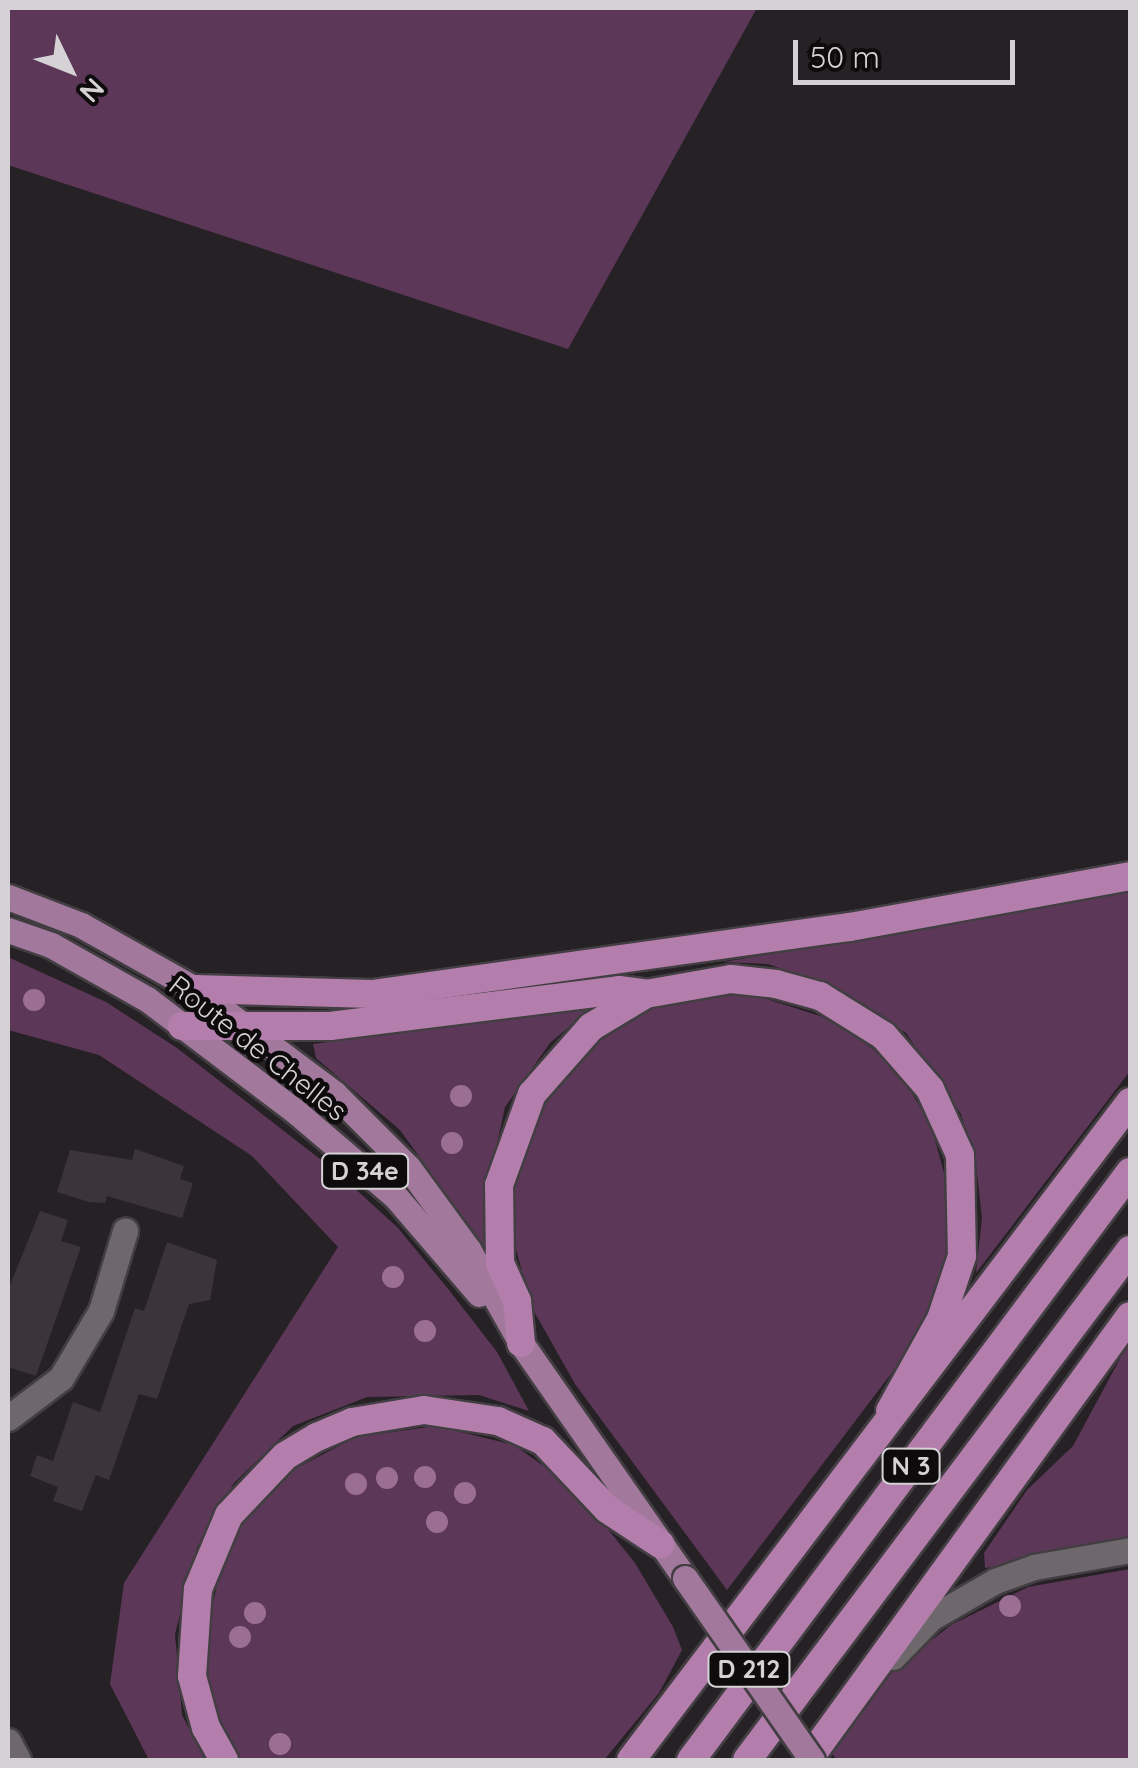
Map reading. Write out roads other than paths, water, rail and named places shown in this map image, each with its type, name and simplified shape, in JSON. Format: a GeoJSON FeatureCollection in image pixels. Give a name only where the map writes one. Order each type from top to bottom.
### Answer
{"type":"FeatureCollection","features":[{"type":"Feature","properties":{"kind":"highway"},"geometry":{"type":"LineString","coordinates":[[195,989],[372,994],[868,924],[1130,876]]}},
{"type":"Feature","properties":{"kind":"highway"},"geometry":{"type":"LineString","coordinates":[[182,1026],[330,1026],[619,990],[646,994],[731,978],[820,996],[884,1036],[930,1089],[960,1155],[964,1242],[941,1319],[890,1411],[631,1760]]}},
{"type":"Feature","properties":{"kind":"highway"},"geometry":{"type":"LineString","coordinates":[[521,1344],[516,1301],[500,1263],[505,1160],[532,1094],[568,1047],[646,994]]}},
{"type":"Feature","properties":{"kind":"highway"},"geometry":{"type":"LineString","coordinates":[[890,1411],[921,1382],[1130,1102]]}},
{"type":"Feature","properties":{"kind":"highway","name":"N 3"},"geometry":{"type":"LineString","coordinates":[[691,1760],[1130,1172]]}},
{"type":"Feature","properties":{"kind":"highway","name":"N 3"},"geometry":{"type":"LineString","coordinates":[[747,1760],[1130,1250]]}},
{"type":"Feature","properties":{"kind":"highway"},"geometry":{"type":"LineString","coordinates":[[810,1760],[874,1674],[898,1630],[1130,1316]]}},
{"type":"Feature","properties":{"kind":"highway"},"geometry":{"type":"LineString","coordinates":[[224,1760],[206,1728],[192,1676],[198,1589],[229,1515],[285,1456],[317,1437],[352,1422],[424,1410],[498,1421],[543,1442],[608,1509],[660,1544]]}},
{"type":"Feature","properties":{"kind":"main road","name":"Route de Chelles"},"geometry":{"type":"LineString","coordinates":[[8,897],[80,925],[195,989],[334,1092],[408,1168],[468,1250],[521,1344],[660,1544]]}},
{"type":"Feature","properties":{"kind":"main road","name":"Route de Chelles"},"geometry":{"type":"LineString","coordinates":[[8,930],[68,954],[182,1026],[395,1196],[521,1344]]}},
{"type":"Feature","properties":{"kind":"main road","name":"D 212"},"geometry":{"type":"LineString","coordinates":[[660,1544],[810,1760]]}},
{"type":"Feature","properties":{"kind":"street"},"geometry":{"type":"LineString","coordinates":[[8,1418],[61,1378],[101,1311],[126,1231]]}},
{"type":"Feature","properties":{"kind":"street"},"geometry":{"type":"LineString","coordinates":[[874,1674],[931,1618],[982,1588],[1034,1567],[1130,1550]]}},
{"type":"Feature","properties":{"kind":"street"},"geometry":{"type":"LineString","coordinates":[[8,1741],[18,1760]]}}]}
